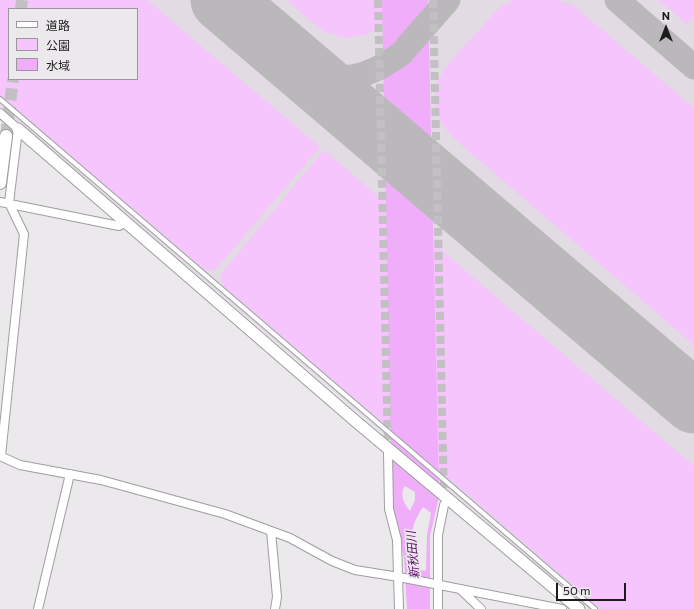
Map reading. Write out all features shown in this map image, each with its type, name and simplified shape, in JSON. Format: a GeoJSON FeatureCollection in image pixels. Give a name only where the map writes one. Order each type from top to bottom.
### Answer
{"type":"FeatureCollection","features":[{"type":"Feature","properties":{"kind":"main road"},"geometry":{"type":"LineString","coordinates":[[0,183],[6,136]]}},
{"type":"Feature","properties":{"kind":"street"},"geometry":{"type":"LineString","coordinates":[[0,113],[376,439],[573,607]]}},
{"type":"Feature","properties":{"kind":"street"},"geometry":{"type":"LineString","coordinates":[[18,129],[5,202],[24,234],[0,456],[20,465],[70,474],[163,496],[225,514],[290,538],[332,561],[356,570],[401,577],[460,590],[562,609]]}},
{"type":"Feature","properties":{"kind":"street"},"geometry":{"type":"LineString","coordinates":[[5,202],[119,226],[125,222]]}},
{"type":"Feature","properties":{"kind":"street"},"geometry":{"type":"LineString","coordinates":[[388,452],[389,509],[397,540],[401,577],[399,609]]}},
{"type":"Feature","properties":{"kind":"street"},"geometry":{"type":"LineString","coordinates":[[38,609],[70,474]]}},
{"type":"Feature","properties":{"kind":"street"},"geometry":{"type":"LineString","coordinates":[[438,609],[435,585],[438,536],[444,505]]}},
{"type":"Feature","properties":{"kind":"street"},"geometry":{"type":"LineString","coordinates":[[271,531],[276,597],[275,609]]}},
{"type":"Feature","properties":{"kind":"street"},"geometry":{"type":"LineString","coordinates":[[460,590],[481,609]]}},
{"type":"Feature","properties":{"kind":"lane"},"geometry":{"type":"LineString","coordinates":[[0,99],[595,609]]}},
{"type":"Feature","properties":{"kind":"shaded area"},"geometry":{"type":"Polygon","coordinates":[[[0,0],[694,0],[694,609],[588,609],[0,106],[0,0]]]}},
{"type":"Feature","properties":{"kind":"green space"},"geometry":{"type":"Polygon","coordinates":[[[0,0],[147,0],[320,147],[216,269],[206,271],[0,96],[0,0]]]}},
{"type":"Feature","properties":{"kind":"green space"},"geometry":{"type":"Polygon","coordinates":[[[287,0],[409,0],[392,17],[374,30],[364,35],[342,37],[324,31],[312,23],[287,0]]]}},
{"type":"Feature","properties":{"kind":"green space"},"geometry":{"type":"Polygon","coordinates":[[[515,0],[558,0],[574,6],[694,108],[694,345],[457,141],[445,128],[435,111],[435,95],[438,79],[449,63],[500,7],[515,0]]]}},
{"type":"Feature","properties":{"kind":"green space"},"geometry":{"type":"Polygon","coordinates":[[[659,0],[694,0],[694,16],[687,24],[659,0]]]}},
{"type":"Feature","properties":{"kind":"green space"},"geometry":{"type":"Polygon","coordinates":[[[324,150],[694,466],[694,609],[601,609],[223,286],[221,276],[223,271],[324,150]]]}},
{"type":"Feature","properties":{"kind":"water","name":"新秋田川"},"geometry":{"type":"Polygon","coordinates":[[[382,0],[428,0],[439,497],[430,536],[430,609],[407,609],[404,558],[392,506],[382,0]],[[405,486],[402,496],[410,511],[415,500],[415,492],[405,486]],[[423,507],[413,527],[413,536],[418,562],[421,570],[425,571],[427,535],[431,513],[423,507]]]}},
{"type":"Feature","properties":{"kind":"taxiway"},"geometry":{"type":"LineString","coordinates":[[406,48],[448,0]]}},
{"type":"Feature","properties":{"kind":"taxiway"},"geometry":{"type":"LineString","coordinates":[[617,0],[694,67]]}},
{"type":"Feature","properties":{"kind":"taxiway"},"geometry":{"type":"LineString","coordinates":[[288,56],[318,73],[346,77],[373,71],[402,53]]}},
{"type":"Feature","properties":{"kind":"runway"},"geometry":{"type":"LineString","coordinates":[[222,0],[694,402]]}},
{"type":"Feature","properties":{"kind":"tunnel"},"geometry":{"type":"LineString","coordinates":[[21,8],[22,0]]}},
{"type":"Feature","properties":{"kind":"tunnel"},"geometry":{"type":"LineString","coordinates":[[378,0],[388,451]]}},
{"type":"Feature","properties":{"kind":"tunnel"},"geometry":{"type":"LineString","coordinates":[[433,0],[444,499]]}},
{"type":"Feature","properties":{"kind":"tunnel"},"geometry":{"type":"LineString","coordinates":[[6,136],[13,80]]}}]}
